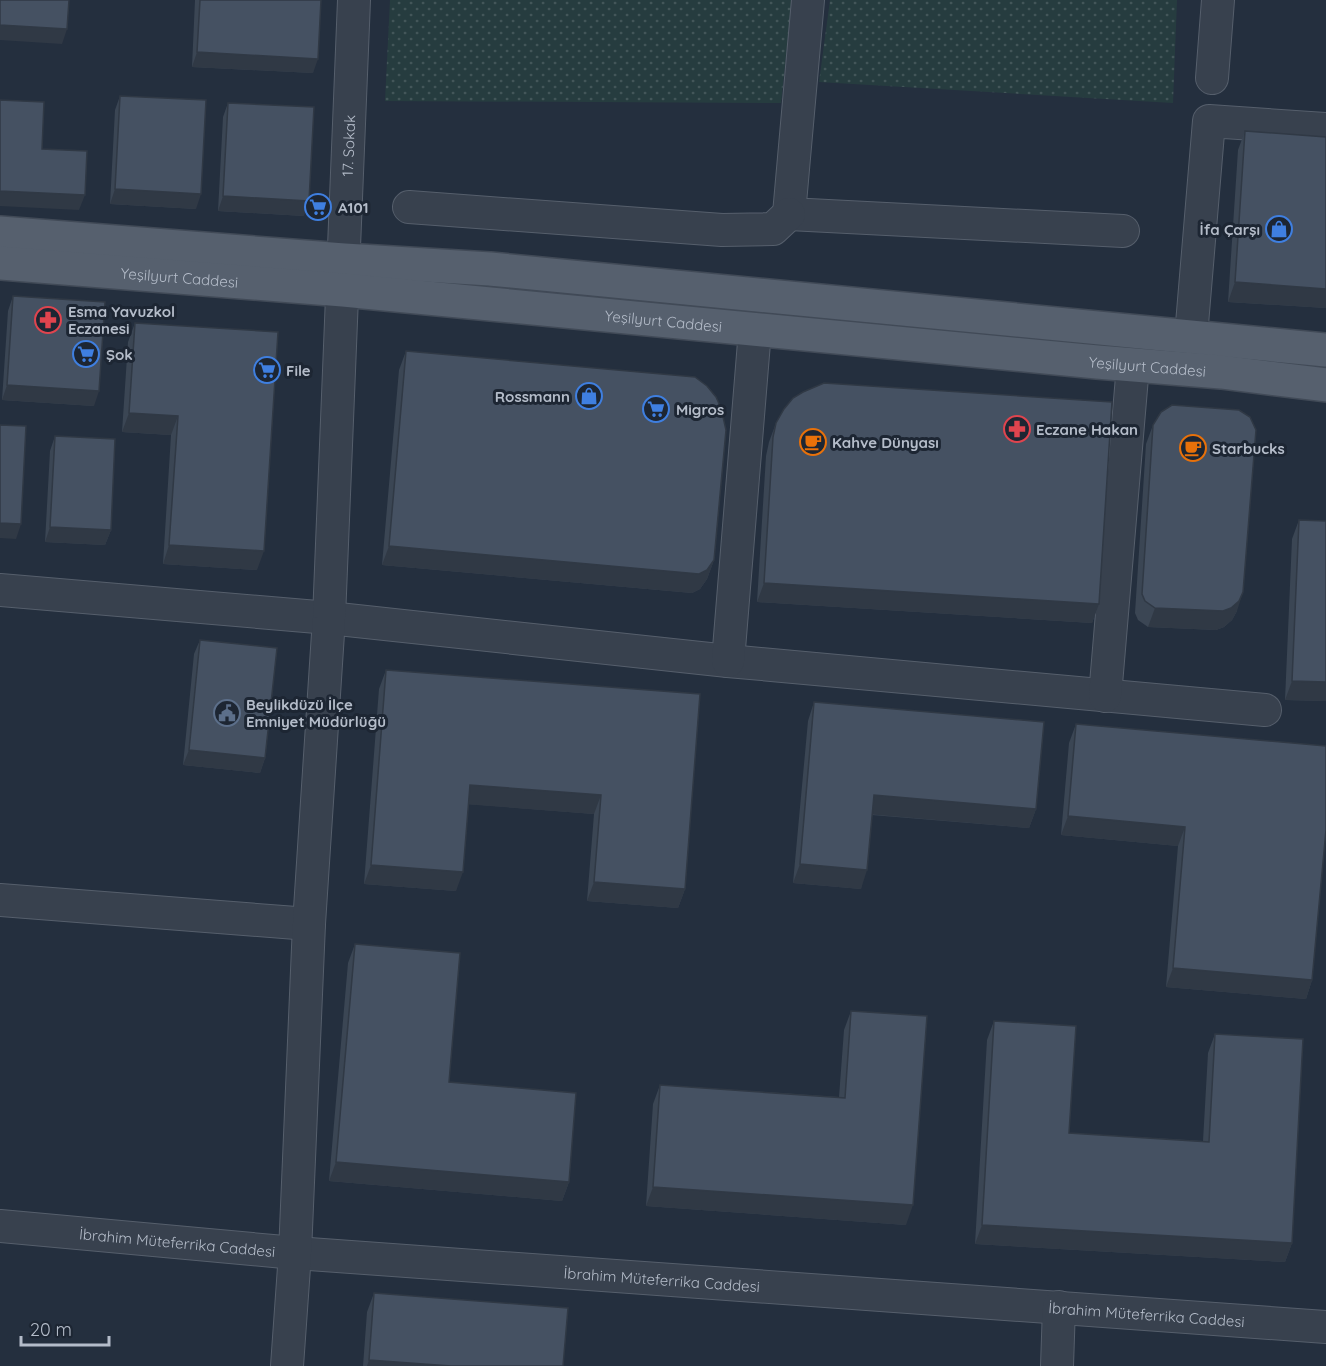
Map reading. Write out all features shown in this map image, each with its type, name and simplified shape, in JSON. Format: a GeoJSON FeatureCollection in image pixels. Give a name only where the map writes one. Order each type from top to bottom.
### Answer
{"type":"FeatureCollection","features":[{"type":"Feature","properties":{"kind":"main road","name":"Yeşilyurt Caddesi"},"geometry":{"type":"LineString","coordinates":[[0,233],[343,275],[756,330],[1221,372],[1326,385]]}},
{"type":"Feature","properties":{"kind":"main road","name":"Yeşilyurt Caddesi"},"geometry":{"type":"LineString","coordinates":[[0,263],[343,275],[490,269],[1326,350]]}},
{"type":"Feature","properties":{"kind":"street","name":"17. Sokak"},"geometry":{"type":"LineString","coordinates":[[288,1366],[309,924],[329,618],[354,0]]}},
{"type":"Feature","properties":{"kind":"street"},"geometry":{"type":"LineString","coordinates":[[409,207],[722,230],[773,229],[789,213],[808,0]]}},
{"type":"Feature","properties":{"kind":"street"},"geometry":{"type":"LineString","coordinates":[[1212,78],[1218,0]]}},
{"type":"Feature","properties":{"kind":"street"},"geometry":{"type":"LineString","coordinates":[[1191,336],[1209,121],[1326,129]]}},
{"type":"Feature","properties":{"kind":"street"},"geometry":{"type":"LineString","coordinates":[[789,213],[1123,231]]}},
{"type":"Feature","properties":{"kind":"street"},"geometry":{"type":"LineString","coordinates":[[728,661],[756,330]]}},
{"type":"Feature","properties":{"kind":"street"},"geometry":{"type":"LineString","coordinates":[[1105,696],[1133,365]]}},
{"type":"Feature","properties":{"kind":"street"},"geometry":{"type":"LineString","coordinates":[[0,590],[329,618],[728,661],[1265,710]]}},
{"type":"Feature","properties":{"kind":"street"},"geometry":{"type":"LineString","coordinates":[[0,900],[309,924]]}},
{"type":"Feature","properties":{"kind":"street","name":"İbrahim Müteferrika Caddesi"},"geometry":{"type":"LineString","coordinates":[[0,1226],[295,1253],[1326,1327]]}},
{"type":"Feature","properties":{"kind":"street"},"geometry":{"type":"LineString","coordinates":[[1057,1366],[1059,1307]]}},
{"type":"Feature","properties":{"kind":"green space"},"geometry":{"type":"Polygon","coordinates":[[[390,0],[792,0],[781,103],[385,101],[390,0]]]}},
{"type":"Feature","properties":{"kind":"green space"},"geometry":{"type":"Polygon","coordinates":[[[830,0],[1177,0],[1173,103],[819,82],[830,0]]]}},
{"type":"Feature","properties":{"kind":"building"},"geometry":{"type":"Polygon","coordinates":[[[0,0],[69,0],[67,29],[0,25],[0,0]]]}},
{"type":"Feature","properties":{"kind":"building"},"geometry":{"type":"Polygon","coordinates":[[[200,0],[321,0],[318,59],[197,52],[200,0]]]}},
{"type":"Feature","properties":{"kind":"building"},"geometry":{"type":"Polygon","coordinates":[[[120,96],[206,100],[201,194],[115,189],[120,96]]]}},
{"type":"Feature","properties":{"kind":"building"},"geometry":{"type":"Polygon","coordinates":[[[0,100],[44,102],[42,149],[87,151],[85,195],[0,191],[0,100]]]}},
{"type":"Feature","properties":{"kind":"building"},"geometry":{"type":"Polygon","coordinates":[[[228,103],[314,107],[309,201],[223,196],[228,103]]]}},
{"type":"Feature","properties":{"kind":"building","name":"İfa Çarşı"},"geometry":{"type":"Polygon","coordinates":[[[1245,131],[1326,137],[1326,289],[1235,282],[1245,131]]]}},
{"type":"Feature","properties":{"kind":"building"},"geometry":{"type":"Polygon","coordinates":[[[13,296],[105,302],[99,391],[7,385],[13,296]]]}},
{"type":"Feature","properties":{"kind":"building"},"geometry":{"type":"Polygon","coordinates":[[[135,323],[278,332],[264,551],[169,545],[178,416],[129,413],[135,323]]]}},
{"type":"Feature","properties":{"kind":"building"},"geometry":{"type":"Polygon","coordinates":[[[406,351],[695,377],[716,397],[726,430],[714,560],[707,570],[699,574],[389,546],[406,351]]]}},
{"type":"Feature","properties":{"kind":"building"},"geometry":{"type":"Polygon","coordinates":[[[824,383],[1112,402],[1099,604],[764,583],[773,437],[776,423],[793,398],[824,383]]]}},
{"type":"Feature","properties":{"kind":"building"},"geometry":{"type":"Polygon","coordinates":[[[1172,405],[1239,410],[1250,417],[1256,430],[1243,592],[1239,601],[1223,611],[1155,608],[1145,601],[1142,594],[1153,425],[1161,412],[1172,405]]]}},
{"type":"Feature","properties":{"kind":"building"},"geometry":{"type":"Polygon","coordinates":[[[0,425],[26,426],[21,524],[0,523],[0,425]]]}},
{"type":"Feature","properties":{"kind":"building"},"geometry":{"type":"Polygon","coordinates":[[[55,436],[115,439],[111,530],[50,527],[55,436]]]}},
{"type":"Feature","properties":{"kind":"building"},"geometry":{"type":"Polygon","coordinates":[[[1299,520],[1326,521],[1326,682],[1292,681],[1299,520]]]}},
{"type":"Feature","properties":{"kind":"building","name":"Beylikdüzü İlçe Emniyet Müdürlüğü"},"geometry":{"type":"Polygon","coordinates":[[[200,640],[277,648],[265,758],[189,750],[200,640]]]}},
{"type":"Feature","properties":{"kind":"building"},"geometry":{"type":"Polygon","coordinates":[[[386,670],[700,694],[685,889],[594,882],[601,795],[470,785],[463,872],[371,865],[386,670]]]}},
{"type":"Feature","properties":{"kind":"building"},"geometry":{"type":"Polygon","coordinates":[[[814,702],[1044,722],[1036,809],[874,795],[867,870],[800,864],[814,702]]]}},
{"type":"Feature","properties":{"kind":"building"},"geometry":{"type":"Polygon","coordinates":[[[1076,724],[1326,746],[1326,830],[1312,980],[1173,968],[1185,827],[1068,816],[1076,724]]]}},
{"type":"Feature","properties":{"kind":"building"},"geometry":{"type":"Polygon","coordinates":[[[355,944],[460,953],[449,1082],[576,1093],[569,1182],[336,1162],[355,944]]]}},
{"type":"Feature","properties":{"kind":"building"},"geometry":{"type":"Polygon","coordinates":[[[851,1011],[927,1016],[913,1205],[653,1187],[660,1085],[845,1098],[851,1011]]]}},
{"type":"Feature","properties":{"kind":"building"},"geometry":{"type":"Polygon","coordinates":[[[994,1021],[1076,1026],[1069,1133],[1209,1142],[1215,1034],[1303,1039],[1292,1243],[982,1225],[994,1021]]]}},
{"type":"Feature","properties":{"kind":"building"},"geometry":{"type":"Polygon","coordinates":[[[374,1293],[568,1308],[563,1366],[451,1366],[369,1360],[374,1293]]]}},
{"type":"Feature","properties":{"kind":"place","name":"A101"},"geometry":{"type":"Point","coordinates":[318,207]}},
{"type":"Feature","properties":{"kind":"place","name":"İfa Çarşı"},"geometry":{"type":"Point","coordinates":[1279,229]}},
{"type":"Feature","properties":{"kind":"place","name":"Esma Yavuzkol Eczanesi"},"geometry":{"type":"Point","coordinates":[48,320]}},
{"type":"Feature","properties":{"kind":"place","name":"Şok"},"geometry":{"type":"Point","coordinates":[86,354]}},
{"type":"Feature","properties":{"kind":"place","name":"File"},"geometry":{"type":"Point","coordinates":[267,370]}},
{"type":"Feature","properties":{"kind":"place","name":"Rossmann"},"geometry":{"type":"Point","coordinates":[589,396]}},
{"type":"Feature","properties":{"kind":"place","name":"Migros"},"geometry":{"type":"Point","coordinates":[656,409]}},
{"type":"Feature","properties":{"kind":"place","name":"Eczane Hakan"},"geometry":{"type":"Point","coordinates":[1017,429]}},
{"type":"Feature","properties":{"kind":"place","name":"Kahve Dünyası"},"geometry":{"type":"Point","coordinates":[813,442]}},
{"type":"Feature","properties":{"kind":"place","name":"Starbucks"},"geometry":{"type":"Point","coordinates":[1193,448]}},
{"type":"Feature","properties":{"kind":"place","name":"Beylikdüzü İlçe Emniyet Müdürlüğü"},"geometry":{"type":"Point","coordinates":[227,713]}}]}
